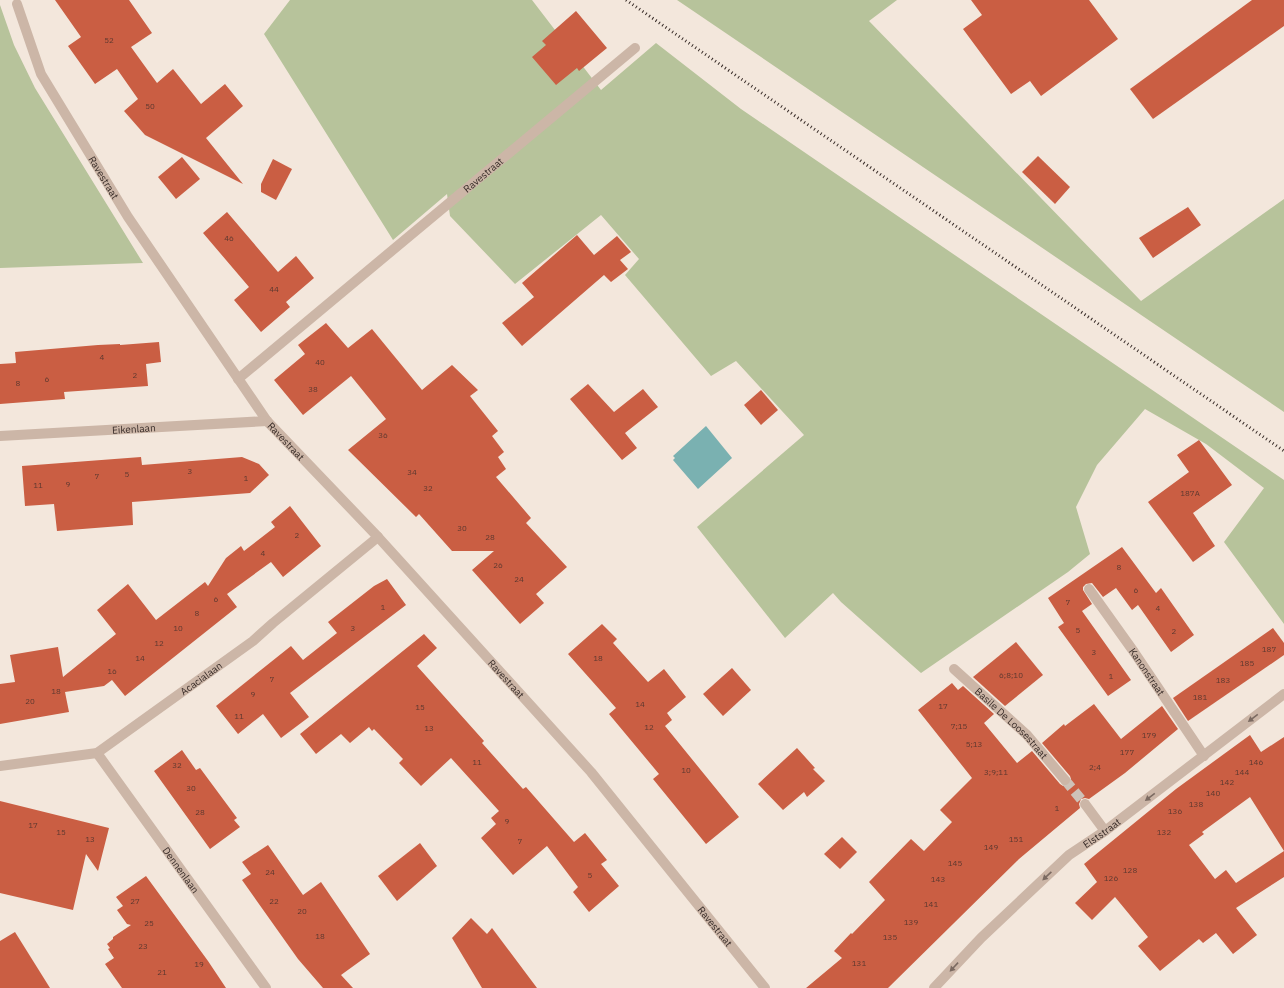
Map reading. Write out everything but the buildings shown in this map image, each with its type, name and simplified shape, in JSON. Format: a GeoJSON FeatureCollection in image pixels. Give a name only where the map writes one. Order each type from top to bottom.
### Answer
{"type":"FeatureCollection","features":[{"type":"Feature","properties":{"kind":"street","name":"Ravestraat"},"geometry":{"type":"LineString","coordinates":[[17,4],[41,74],[128,217],[267,421],[378,537],[591,772],[764,988]]}},
{"type":"Feature","properties":{"kind":"street","name":"Ravestraat"},"geometry":{"type":"LineString","coordinates":[[238,379],[635,48]]}},
{"type":"Feature","properties":{"kind":"street","name":"Eikenlaan"},"geometry":{"type":"LineString","coordinates":[[0,436],[267,421]]}},
{"type":"Feature","properties":{"kind":"street","name":"Acacialaan"},"geometry":{"type":"LineString","coordinates":[[0,766],[97,752],[253,641],[378,537]]}},
{"type":"Feature","properties":{"kind":"street","name":"Kanonstraat"},"geometry":{"type":"LineString","coordinates":[[1088,589],[1134,652],[1204,756]]}},
{"type":"Feature","properties":{"kind":"street","name":"Basile De Loosestraat"},"geometry":{"type":"LineString","coordinates":[[954,669],[1027,735],[1065,780]]}},
{"type":"Feature","properties":{"kind":"street","name":"Elststraat"},"geometry":{"type":"LineString","coordinates":[[934,988],[981,938],[1069,855],[1105,831],[1284,694]]}},
{"type":"Feature","properties":{"kind":"street","name":"Dennenlaan"},"geometry":{"type":"LineString","coordinates":[[97,752],[266,988]]}},
{"type":"Feature","properties":{"kind":"street"},"geometry":{"type":"LineString","coordinates":[[1085,804],[1105,831]]}},
{"type":"Feature","properties":{"kind":"green space"},"geometry":{"type":"Polygon","coordinates":[[[290,0],[532,0],[601,90],[656,43],[741,109],[1284,480],[1284,624],[1224,542],[1264,488],[1206,444],[1145,409],[1097,465],[1076,507],[1090,554],[1068,572],[921,673],[841,602],[833,593],[785,638],[697,527],[804,435],[736,361],[711,376],[625,275],[639,259],[601,215],[515,284],[450,216],[447,194],[393,240],[264,34],[290,0]]]}},
{"type":"Feature","properties":{"kind":"green space"},"geometry":{"type":"Polygon","coordinates":[[[677,0],[897,0],[869,21],[1141,301],[1284,199],[1284,412],[677,0]]]}},
{"type":"Feature","properties":{"kind":"green space"},"geometry":{"type":"Polygon","coordinates":[[[0,5],[14,45],[35,88],[143,263],[0,268],[0,5]]]}},
{"type":"Feature","properties":{"kind":"water"},"geometry":{"type":"Polygon","coordinates":[[[706,426],[732,458],[698,489],[673,460],[675,458],[673,456],[706,426]]]}},
{"type":"Feature","properties":{"kind":"tunnel"},"geometry":{"type":"LineString","coordinates":[[1065,780],[1085,804]]}},
{"type":"Feature","properties":{"kind":"railway"},"geometry":{"type":"LineString","coordinates":[[626,0],[1284,451]]}}]}
